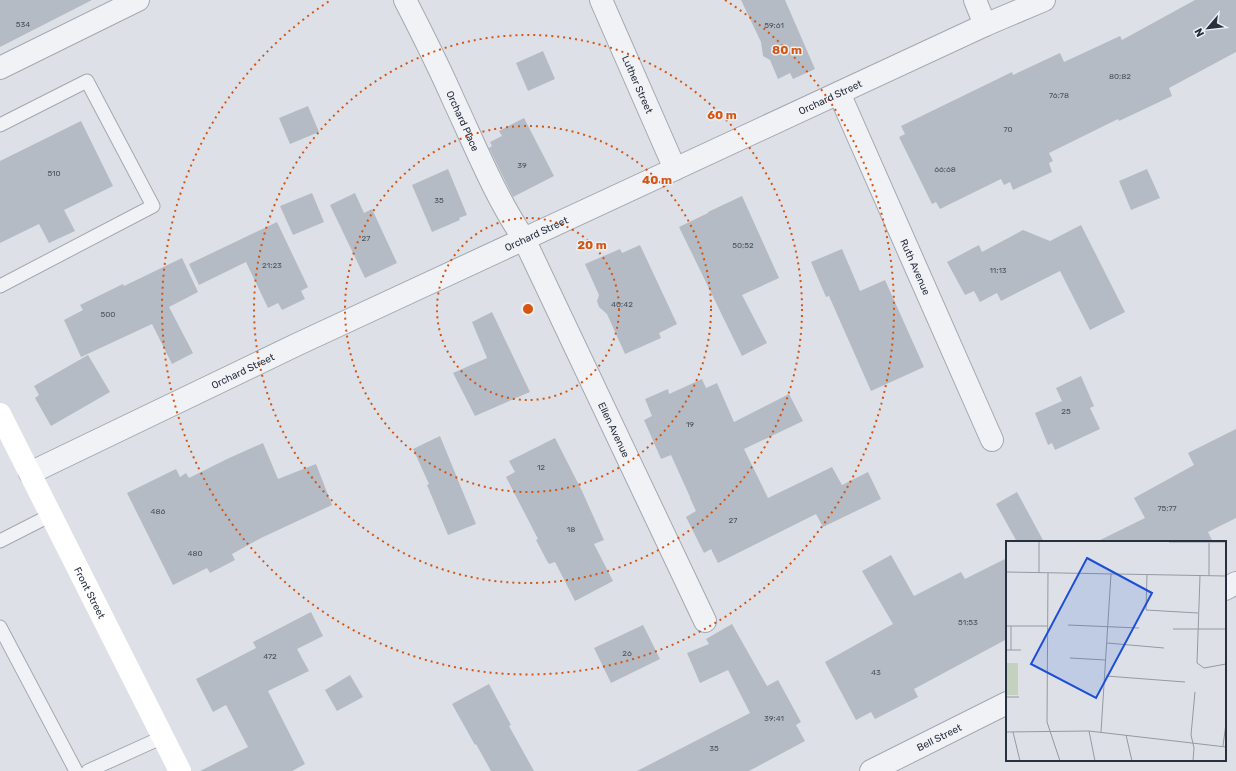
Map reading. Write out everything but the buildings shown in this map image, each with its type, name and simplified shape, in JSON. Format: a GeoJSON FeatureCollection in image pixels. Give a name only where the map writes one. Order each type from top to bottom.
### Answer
{"type":"FeatureCollection","features":[{"type":"Feature","properties":{"kind":"main road","name":"Front Street"},"geometry":{"type":"LineString","coordinates":[[0,414],[180,771]]}},
{"type":"Feature","properties":{"kind":"street"},"geometry":{"type":"LineString","coordinates":[[0,68],[138,0]]}},
{"type":"Feature","properties":{"kind":"street","name":"Orchard Place"},"geometry":{"type":"LineString","coordinates":[[405,0],[438,65],[488,176],[510,217],[524,239]]}},
{"type":"Feature","properties":{"kind":"street","name":"Luther Street"},"geometry":{"type":"LineString","coordinates":[[601,0],[675,169]]}},
{"type":"Feature","properties":{"kind":"street"},"geometry":{"type":"LineString","coordinates":[[975,0],[985,25]]}},
{"type":"Feature","properties":{"kind":"street","name":"Orchard Street"},"geometry":{"type":"LineString","coordinates":[[30,473],[298,344],[985,25],[1044,0]]}},
{"type":"Feature","properties":{"kind":"street","name":"Ruth Avenue"},"geometry":{"type":"LineString","coordinates":[[839,93],[992,440]]}},
{"type":"Feature","properties":{"kind":"street","name":"Ellen Avenue"},"geometry":{"type":"LineString","coordinates":[[524,239],[705,621]]}},
{"type":"Feature","properties":{"kind":"street"},"geometry":{"type":"LineString","coordinates":[[1226,588],[1236,583]]}},
{"type":"Feature","properties":{"kind":"street","name":"Bell Street"},"geometry":{"type":"LineString","coordinates":[[871,771],[1006,704]]}},
{"type":"Feature","properties":{"kind":"lane"},"geometry":{"type":"LineString","coordinates":[[0,286],[153,206],[87,81],[1,125]]}},
{"type":"Feature","properties":{"kind":"lane"},"geometry":{"type":"LineString","coordinates":[[0,541],[51,515]]}},
{"type":"Feature","properties":{"kind":"lane"},"geometry":{"type":"LineString","coordinates":[[0,628],[76,771]]}},
{"type":"Feature","properties":{"kind":"lane"},"geometry":{"type":"LineString","coordinates":[[88,771],[163,737]]}}]}
